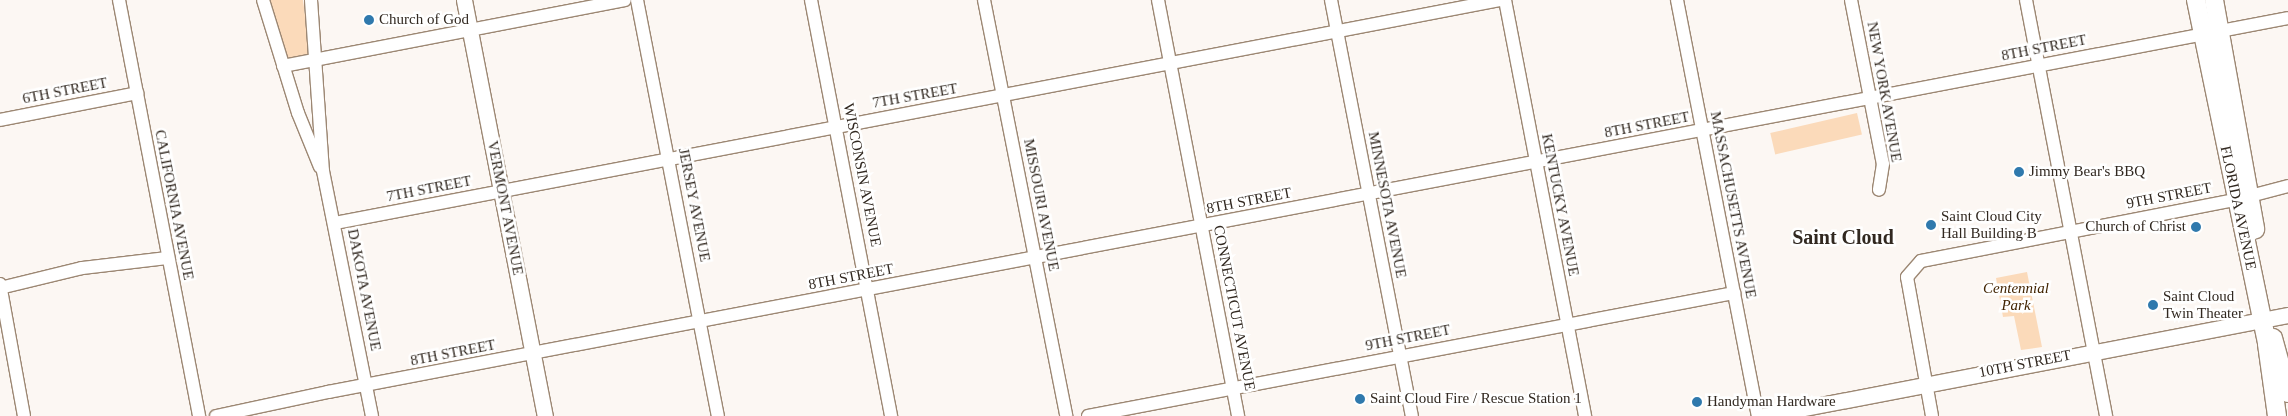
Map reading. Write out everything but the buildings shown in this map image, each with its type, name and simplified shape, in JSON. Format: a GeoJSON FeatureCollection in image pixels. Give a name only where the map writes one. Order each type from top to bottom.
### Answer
{"type":"FeatureCollection","features":[{"type":"Feature","properties":{"kind":"main road","name":"FLORIDA AVENUE"},"geometry":{"type":"LineString","coordinates":[[2196,0],[2212,33]]}},
{"type":"Feature","properties":{"kind":"main road","name":"FLORIDA AVENUE"},"geometry":{"type":"LineString","coordinates":[[2214,0],[2212,33],[2265,319],[2277,416]]}},
{"type":"Feature","properties":{"kind":"main road","name":"FLORIDA AVENUE"},"geometry":{"type":"LineString","coordinates":[[2265,319],[2288,393]]}},
{"type":"Feature","properties":{"kind":"street","name":"CALIFORNIA AVENUE"},"geometry":{"type":"LineString","coordinates":[[119,0],[167,258],[199,416]]}},
{"type":"Feature","properties":{"kind":"street","name":"DAKOTA AVENUE"},"geometry":{"type":"LineString","coordinates":[[263,0],[301,121],[323,171]]}},
{"type":"Feature","properties":{"kind":"street","name":"DAKOTA AVENUE"},"geometry":{"type":"LineString","coordinates":[[311,0],[317,58],[323,171],[335,223],[372,416]]}},
{"type":"Feature","properties":{"kind":"street","name":"VERMONT AVENUE"},"geometry":{"type":"LineString","coordinates":[[464,0],[545,416]]}},
{"type":"Feature","properties":{"kind":"street"},"geometry":{"type":"LineString","coordinates":[[283,66],[625,0]]}},
{"type":"Feature","properties":{"kind":"street","name":"JERSEY AVENUE"},"geometry":{"type":"LineString","coordinates":[[637,0],[718,416]]}},
{"type":"Feature","properties":{"kind":"street","name":"WISCONSIN AVENUE"},"geometry":{"type":"LineString","coordinates":[[811,0],[891,416]]}},
{"type":"Feature","properties":{"kind":"street","name":"MISSOURI AVENUE"},"geometry":{"type":"LineString","coordinates":[[984,0],[1066,416]]}},
{"type":"Feature","properties":{"kind":"street","name":"CONNECTICUT AVENUE"},"geometry":{"type":"LineString","coordinates":[[1158,0],[1238,416]]}},
{"type":"Feature","properties":{"kind":"street","name":"MINNESOTA AVENUE"},"geometry":{"type":"LineString","coordinates":[[1331,0],[1412,416]]}},
{"type":"Feature","properties":{"kind":"street","name":"7TH STREET"},"geometry":{"type":"LineString","coordinates":[[335,223],[1503,0]]}},
{"type":"Feature","properties":{"kind":"street","name":"KENTUCKY AVENUE"},"geometry":{"type":"LineString","coordinates":[[1503,0],[1585,416]]}},
{"type":"Feature","properties":{"kind":"street","name":"MASSACHUSETTS AVENUE"},"geometry":{"type":"LineString","coordinates":[[1677,0],[1758,416]]}},
{"type":"Feature","properties":{"kind":"street","name":"NEW YORK AVENUE"},"geometry":{"type":"LineString","coordinates":[[1851,0],[1883,164],[1878,190]]}},
{"type":"Feature","properties":{"kind":"street"},"geometry":{"type":"LineString","coordinates":[[2026,0],[2040,66],[2069,232],[2106,416]]}},
{"type":"Feature","properties":{"kind":"street","name":"8TH STREET"},"geometry":{"type":"LineString","coordinates":[[216,416],[2288,18]]}},
{"type":"Feature","properties":{"kind":"street","name":"6TH STREET"},"geometry":{"type":"LineString","coordinates":[[0,120],[137,93]]}},
{"type":"Feature","properties":{"kind":"street","name":"9TH STREET"},"geometry":{"type":"LineString","coordinates":[[1926,384],[1907,277],[1921,262],[2243,198],[2288,186]]}},
{"type":"Feature","properties":{"kind":"street"},"geometry":{"type":"LineString","coordinates":[[24,416],[0,286],[82,268],[167,258]]}},
{"type":"Feature","properties":{"kind":"street","name":"9TH STREET"},"geometry":{"type":"LineString","coordinates":[[1088,416],[1734,294]]}},
{"type":"Feature","properties":{"kind":"street","name":"10TH STREET"},"geometry":{"type":"LineString","coordinates":[[1763,416],[2288,315]]}},
{"type":"Feature","properties":{"kind":"street"},"geometry":{"type":"LineString","coordinates":[[1926,384],[1932,416]]}},
{"type":"Feature","properties":{"kind":"green space"},"geometry":{"type":"Polygon","coordinates":[[[268,0],[303,0],[310,53],[295,60],[283,55],[268,0]]]}},
{"type":"Feature","properties":{"kind":"green space"},"geometry":{"type":"Polygon","coordinates":[[[1857,113],[1862,134],[1775,154],[1770,133],[1857,113]]]}},
{"type":"Feature","properties":{"kind":"green space","name":"Centennial Park"},"geometry":{"type":"Polygon","coordinates":[[[2027,272],[2042,347],[2021,350],[2014,316],[2003,317],[1996,278],[2027,272]]]}},
{"type":"Feature","properties":{"kind":"place","name":"Church of God"},"geometry":{"type":"Point","coordinates":[369,20]}},
{"type":"Feature","properties":{"kind":"place","name":"Jimmy Bear's BBQ"},"geometry":{"type":"Point","coordinates":[2019,172]}},
{"type":"Feature","properties":{"kind":"place","name":"Saint Cloud City Hall Building B"},"geometry":{"type":"Point","coordinates":[1931,225]}},
{"type":"Feature","properties":{"kind":"place","name":"Church of Christ"},"geometry":{"type":"Point","coordinates":[2196,227]}},
{"type":"Feature","properties":{"kind":"place","name":"Saint Cloud Twin Theater"},"geometry":{"type":"Point","coordinates":[2153,305]}},
{"type":"Feature","properties":{"kind":"place","name":"Saint Cloud Fire / Rescue Station 1"},"geometry":{"type":"Point","coordinates":[1360,399]}},
{"type":"Feature","properties":{"kind":"place","name":"Handyman Hardware"},"geometry":{"type":"Point","coordinates":[1697,402]}},
{"type":"Feature","properties":{"kind":"district","name":"Saint Cloud"},"geometry":{"type":"Point","coordinates":[1843,237]}}]}
